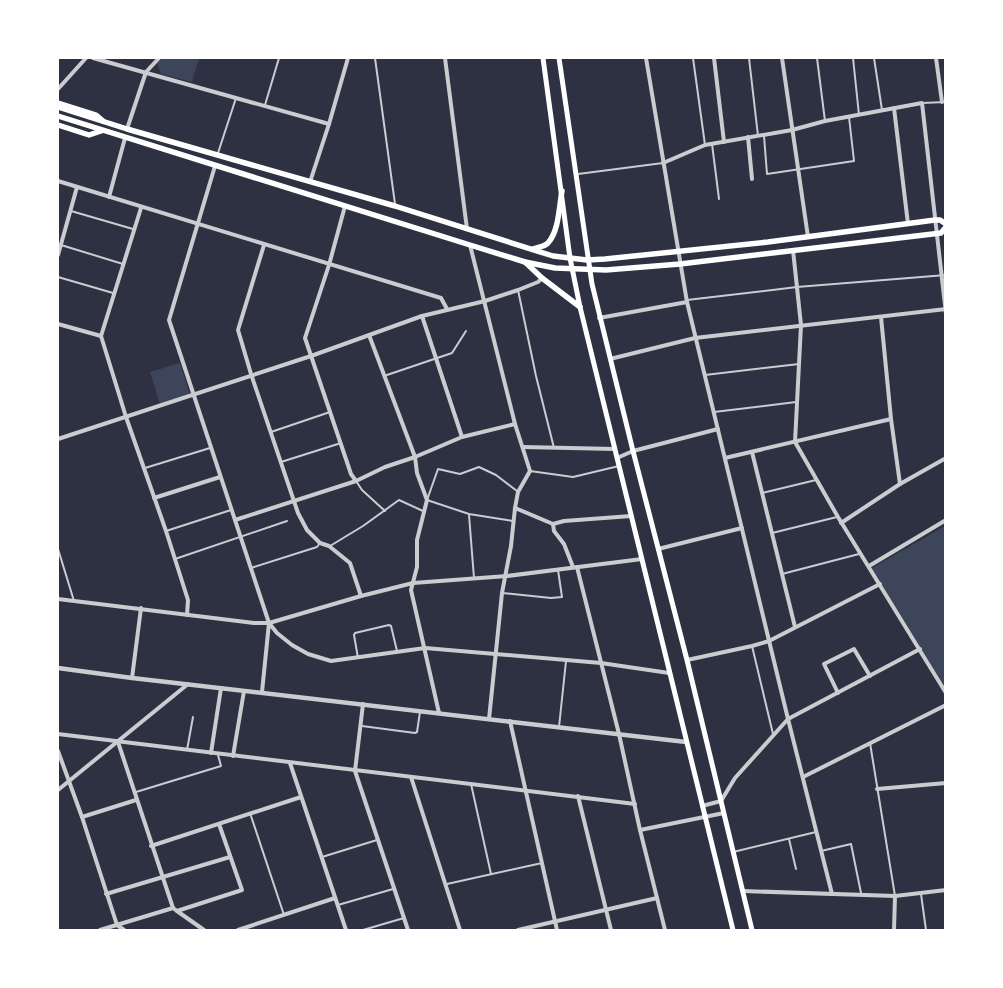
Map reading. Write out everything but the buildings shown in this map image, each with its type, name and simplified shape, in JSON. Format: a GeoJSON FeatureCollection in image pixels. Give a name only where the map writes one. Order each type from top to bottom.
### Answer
{"type":"FeatureCollection","features":[{"type":"Feature","properties":{"kind":"main road"},"geometry":{"type":"LineString","coordinates":[[544,58],[570,258],[580,307],[733,930]]}},
{"type":"Feature","properties":{"kind":"main road"},"geometry":{"type":"LineString","coordinates":[[559,58],[589,270],[687,660],[752,930]]}},
{"type":"Feature","properties":{"kind":"main road"},"geometry":{"type":"LineString","coordinates":[[58,103],[96,115],[104,122]]}},
{"type":"Feature","properties":{"kind":"main road"},"geometry":{"type":"LineString","coordinates":[[58,107],[92,119],[395,206],[553,256],[588,260],[678,253],[934,220],[940,220],[946,226],[940,233],[680,264],[573,270],[525,262],[58,116]]}},
{"type":"Feature","properties":{"kind":"main road"},"geometry":{"type":"LineString","coordinates":[[58,125],[89,135],[102,131]]}},
{"type":"Feature","properties":{"kind":"main road"},"geometry":{"type":"LineString","coordinates":[[531,249],[544,246],[555,231],[562,191]]}},
{"type":"Feature","properties":{"kind":"main road"},"geometry":{"type":"LineString","coordinates":[[525,262],[542,278],[580,307]]}},
{"type":"Feature","properties":{"kind":"street"},"geometry":{"type":"LineString","coordinates":[[58,89],[86,58]]}},
{"type":"Feature","properties":{"kind":"street"},"geometry":{"type":"LineString","coordinates":[[92,58],[329,124]]}},
{"type":"Feature","properties":{"kind":"street"},"geometry":{"type":"LineString","coordinates":[[127,129],[146,72],[159,58]]}},
{"type":"Feature","properties":{"kind":"street"},"geometry":{"type":"LineString","coordinates":[[310,182],[348,58]]}},
{"type":"Feature","properties":{"kind":"street"},"geometry":{"type":"LineString","coordinates":[[445,58],[467,229]]}},
{"type":"Feature","properties":{"kind":"street"},"geometry":{"type":"LineString","coordinates":[[646,58],[687,301],[832,894]]}},
{"type":"Feature","properties":{"kind":"street"},"geometry":{"type":"LineString","coordinates":[[714,58],[724,142]]}},
{"type":"Feature","properties":{"kind":"street"},"geometry":{"type":"LineString","coordinates":[[782,58],[808,237]]}},
{"type":"Feature","properties":{"kind":"street"},"geometry":{"type":"LineString","coordinates":[[936,58],[944,102]]}},
{"type":"Feature","properties":{"kind":"street"},"geometry":{"type":"LineString","coordinates":[[663,163],[706,145],[792,130],[825,121],[922,103],[946,314]]}},
{"type":"Feature","properties":{"kind":"street"},"geometry":{"type":"LineString","coordinates":[[894,108],[908,224]]}},
{"type":"Feature","properties":{"kind":"street"},"geometry":{"type":"LineString","coordinates":[[748,137],[752,179]]}},
{"type":"Feature","properties":{"kind":"street"},"geometry":{"type":"LineString","coordinates":[[109,197],[125,138]]}},
{"type":"Feature","properties":{"kind":"street"},"geometry":{"type":"LineString","coordinates":[[215,166],[169,320],[192,395],[269,623],[277,633],[292,644],[318,658],[331,661],[425,648],[601,663],[669,673]]}},
{"type":"Feature","properties":{"kind":"street"},"geometry":{"type":"LineString","coordinates":[[58,182],[441,298],[447,309]]}},
{"type":"Feature","properties":{"kind":"street"},"geometry":{"type":"LineString","coordinates":[[58,254],[77,187]]}},
{"type":"Feature","properties":{"kind":"street"},"geometry":{"type":"LineString","coordinates":[[345,206],[306,338],[351,474],[356,481]]}},
{"type":"Feature","properties":{"kind":"street"},"geometry":{"type":"LineString","coordinates":[[141,208],[101,336],[126,417],[188,600],[187,615]]}},
{"type":"Feature","properties":{"kind":"street"},"geometry":{"type":"LineString","coordinates":[[264,245],[238,330],[298,513],[307,530],[320,543],[329,546],[350,563],[361,596]]}},
{"type":"Feature","properties":{"kind":"street"},"geometry":{"type":"LineString","coordinates":[[470,245],[515,424],[530,471],[518,492],[515,508],[507,576],[502,593],[489,719]]}},
{"type":"Feature","properties":{"kind":"street"},"geometry":{"type":"LineString","coordinates":[[793,250],[801,325],[794,442],[946,693]]}},
{"type":"Feature","properties":{"kind":"street"},"geometry":{"type":"LineString","coordinates":[[58,439],[251,374],[311,356],[422,316],[485,301],[538,282],[542,278]]}},
{"type":"Feature","properties":{"kind":"street"},"geometry":{"type":"LineString","coordinates":[[600,318],[687,301]]}},
{"type":"Feature","properties":{"kind":"street"},"geometry":{"type":"LineString","coordinates":[[610,359],[696,338],[945,309]]}},
{"type":"Feature","properties":{"kind":"street"},"geometry":{"type":"LineString","coordinates":[[422,316],[462,437]]}},
{"type":"Feature","properties":{"kind":"street"},"geometry":{"type":"LineString","coordinates":[[881,317],[891,419],[900,484]]}},
{"type":"Feature","properties":{"kind":"street"},"geometry":{"type":"LineString","coordinates":[[58,324],[101,336]]}},
{"type":"Feature","properties":{"kind":"street"},"geometry":{"type":"LineString","coordinates":[[369,335],[415,457],[417,473],[427,500],[417,540],[417,567],[412,590],[439,713]]}},
{"type":"Feature","properties":{"kind":"street"},"geometry":{"type":"LineString","coordinates":[[725,458],[891,419]]}},
{"type":"Feature","properties":{"kind":"street"},"geometry":{"type":"LineString","coordinates":[[235,520],[356,481],[385,467],[415,457],[462,437],[515,424]]}},
{"type":"Feature","properties":{"kind":"street"},"geometry":{"type":"LineString","coordinates":[[617,458],[633,451],[718,429]]}},
{"type":"Feature","properties":{"kind":"street"},"geometry":{"type":"LineString","coordinates":[[523,447],[615,449]]}},
{"type":"Feature","properties":{"kind":"street"},"geometry":{"type":"LineString","coordinates":[[752,452],[796,627]]}},
{"type":"Feature","properties":{"kind":"street"},"geometry":{"type":"LineString","coordinates":[[842,522],[900,484],[946,458]]}},
{"type":"Feature","properties":{"kind":"street"},"geometry":{"type":"LineString","coordinates":[[154,498],[220,477]]}},
{"type":"Feature","properties":{"kind":"street"},"geometry":{"type":"LineString","coordinates":[[515,508],[552,524],[564,521],[631,516]]}},
{"type":"Feature","properties":{"kind":"street"},"geometry":{"type":"LineString","coordinates":[[869,566],[946,520]]}},
{"type":"Feature","properties":{"kind":"street"},"geometry":{"type":"LineString","coordinates":[[552,524],[554,531],[564,544],[575,567],[619,734],[665,930]]}},
{"type":"Feature","properties":{"kind":"street"},"geometry":{"type":"LineString","coordinates":[[658,549],[742,528]]}},
{"type":"Feature","properties":{"kind":"street"},"geometry":{"type":"LineString","coordinates":[[58,599],[141,608],[254,624],[269,623],[413,583],[507,576],[642,558]]}},
{"type":"Feature","properties":{"kind":"street"},"geometry":{"type":"LineString","coordinates":[[687,660],[769,641],[880,584]]}},
{"type":"Feature","properties":{"kind":"street"},"geometry":{"type":"LineString","coordinates":[[132,678],[141,608]]}},
{"type":"Feature","properties":{"kind":"street"},"geometry":{"type":"LineString","coordinates":[[262,692],[269,623]]}},
{"type":"Feature","properties":{"kind":"street"},"geometry":{"type":"LineString","coordinates":[[838,693],[824,664],[854,649],[870,676]]}},
{"type":"Feature","properties":{"kind":"street"},"geometry":{"type":"LineString","coordinates":[[702,806],[721,800],[735,778],[788,719],[920,649]]}},
{"type":"Feature","properties":{"kind":"street"},"geometry":{"type":"LineString","coordinates":[[58,668],[686,742]]}},
{"type":"Feature","properties":{"kind":"street"},"geometry":{"type":"LineString","coordinates":[[58,790],[188,684]]}},
{"type":"Feature","properties":{"kind":"street"},"geometry":{"type":"LineString","coordinates":[[211,753],[220,688]]}},
{"type":"Feature","properties":{"kind":"street"},"geometry":{"type":"LineString","coordinates":[[233,756],[244,691]]}},
{"type":"Feature","properties":{"kind":"street"},"geometry":{"type":"LineString","coordinates":[[363,704],[355,770],[408,930]]}},
{"type":"Feature","properties":{"kind":"street"},"geometry":{"type":"LineString","coordinates":[[803,777],[946,705]]}},
{"type":"Feature","properties":{"kind":"street"},"geometry":{"type":"LineString","coordinates":[[510,721],[558,930]]}},
{"type":"Feature","properties":{"kind":"street"},"geometry":{"type":"LineString","coordinates":[[58,734],[634,804]]}},
{"type":"Feature","properties":{"kind":"street"},"geometry":{"type":"LineString","coordinates":[[118,742],[172,908],[204,930]]}},
{"type":"Feature","properties":{"kind":"street"},"geometry":{"type":"LineString","coordinates":[[58,751],[82,817],[117,925],[124,930]]}},
{"type":"Feature","properties":{"kind":"street"},"geometry":{"type":"LineString","coordinates":[[290,763],[346,930]]}},
{"type":"Feature","properties":{"kind":"street"},"geometry":{"type":"LineString","coordinates":[[411,777],[460,930]]}},
{"type":"Feature","properties":{"kind":"street"},"geometry":{"type":"LineString","coordinates":[[877,789],[946,783]]}},
{"type":"Feature","properties":{"kind":"street"},"geometry":{"type":"LineString","coordinates":[[578,796],[611,930]]}},
{"type":"Feature","properties":{"kind":"street"},"geometry":{"type":"LineString","coordinates":[[151,846],[301,797]]}},
{"type":"Feature","properties":{"kind":"street"},"geometry":{"type":"LineString","coordinates":[[82,817],[136,800]]}},
{"type":"Feature","properties":{"kind":"street"},"geometry":{"type":"LineString","coordinates":[[640,830],[724,813]]}},
{"type":"Feature","properties":{"kind":"street"},"geometry":{"type":"LineString","coordinates":[[177,911],[242,890],[219,824]]}},
{"type":"Feature","properties":{"kind":"street"},"geometry":{"type":"LineString","coordinates":[[106,894],[230,857]]}},
{"type":"Feature","properties":{"kind":"street"},"geometry":{"type":"LineString","coordinates":[[743,892],[895,896],[946,890]]}},
{"type":"Feature","properties":{"kind":"street"},"geometry":{"type":"LineString","coordinates":[[894,930],[895,896]]}},
{"type":"Feature","properties":{"kind":"street"},"geometry":{"type":"LineString","coordinates":[[238,930],[335,898]]}},
{"type":"Feature","properties":{"kind":"street"},"geometry":{"type":"LineString","coordinates":[[518,930],[657,898]]}},
{"type":"Feature","properties":{"kind":"street"},"geometry":{"type":"LineString","coordinates":[[100,930],[172,908]]}},
{"type":"Feature","properties":{"kind":"lane"},"geometry":{"type":"LineString","coordinates":[[265,105],[279,58]]}},
{"type":"Feature","properties":{"kind":"lane"},"geometry":{"type":"LineString","coordinates":[[354,58],[359,58]]}},
{"type":"Feature","properties":{"kind":"lane"},"geometry":{"type":"LineString","coordinates":[[375,58],[395,206]]}},
{"type":"Feature","properties":{"kind":"lane"},"geometry":{"type":"LineString","coordinates":[[693,58],[706,145]]}},
{"type":"Feature","properties":{"kind":"lane"},"geometry":{"type":"LineString","coordinates":[[748,58],[758,136]]}},
{"type":"Feature","properties":{"kind":"lane"},"geometry":{"type":"LineString","coordinates":[[817,58],[825,121]]}},
{"type":"Feature","properties":{"kind":"lane"},"geometry":{"type":"LineString","coordinates":[[853,58],[859,115]]}},
{"type":"Feature","properties":{"kind":"lane"},"geometry":{"type":"LineString","coordinates":[[874,58],[882,110]]}},
{"type":"Feature","properties":{"kind":"lane"},"geometry":{"type":"LineString","coordinates":[[217,155],[236,98]]}},
{"type":"Feature","properties":{"kind":"lane"},"geometry":{"type":"LineString","coordinates":[[922,103],[944,102]]}},
{"type":"Feature","properties":{"kind":"lane"},"geometry":{"type":"LineString","coordinates":[[764,135],[767,174],[854,161],[849,117]]}},
{"type":"Feature","properties":{"kind":"lane"},"geometry":{"type":"LineString","coordinates":[[712,144],[719,199]]}},
{"type":"Feature","properties":{"kind":"lane"},"geometry":{"type":"LineString","coordinates":[[576,175],[663,163]]}},
{"type":"Feature","properties":{"kind":"lane"},"geometry":{"type":"LineString","coordinates":[[71,211],[134,229]]}},
{"type":"Feature","properties":{"kind":"lane"},"geometry":{"type":"LineString","coordinates":[[61,244],[123,264]]}},
{"type":"Feature","properties":{"kind":"lane"},"geometry":{"type":"LineString","coordinates":[[687,301],[797,287],[943,275]]}},
{"type":"Feature","properties":{"kind":"lane"},"geometry":{"type":"LineString","coordinates":[[58,277],[114,293]]}},
{"type":"Feature","properties":{"kind":"lane"},"geometry":{"type":"LineString","coordinates":[[518,290],[536,376],[554,448]]}},
{"type":"Feature","properties":{"kind":"lane"},"geometry":{"type":"LineString","coordinates":[[384,376],[452,353],[466,331]]}},
{"type":"Feature","properties":{"kind":"lane"},"geometry":{"type":"LineString","coordinates":[[705,375],[799,364]]}},
{"type":"Feature","properties":{"kind":"lane"},"geometry":{"type":"LineString","coordinates":[[714,412],[797,402]]}},
{"type":"Feature","properties":{"kind":"lane"},"geometry":{"type":"LineString","coordinates":[[271,432],[330,412]]}},
{"type":"Feature","properties":{"kind":"lane"},"geometry":{"type":"LineString","coordinates":[[281,462],[341,443]]}},
{"type":"Feature","properties":{"kind":"lane"},"geometry":{"type":"LineString","coordinates":[[144,468],[210,448]]}},
{"type":"Feature","properties":{"kind":"lane"},"geometry":{"type":"LineString","coordinates":[[530,471],[573,477],[619,466]]}},
{"type":"Feature","properties":{"kind":"lane"},"geometry":{"type":"LineString","coordinates":[[513,521],[469,514],[427,500],[438,469],[460,474],[480,467],[496,475],[518,492]]}},
{"type":"Feature","properties":{"kind":"lane"},"geometry":{"type":"LineString","coordinates":[[762,493],[816,480]]}},
{"type":"Feature","properties":{"kind":"lane"},"geometry":{"type":"LineString","coordinates":[[356,481],[362,490],[385,511]]}},
{"type":"Feature","properties":{"kind":"lane"},"geometry":{"type":"LineString","coordinates":[[329,546],[385,511],[400,499],[423,511]]}},
{"type":"Feature","properties":{"kind":"lane"},"geometry":{"type":"LineString","coordinates":[[166,531],[231,510]]}},
{"type":"Feature","properties":{"kind":"lane"},"geometry":{"type":"LineString","coordinates":[[469,514],[474,578]]}},
{"type":"Feature","properties":{"kind":"lane"},"geometry":{"type":"LineString","coordinates":[[772,533],[838,517]]}},
{"type":"Feature","properties":{"kind":"lane"},"geometry":{"type":"LineString","coordinates":[[175,559],[287,521]]}},
{"type":"Feature","properties":{"kind":"lane"},"geometry":{"type":"LineString","coordinates":[[251,568],[317,547],[320,543]]}},
{"type":"Feature","properties":{"kind":"lane"},"geometry":{"type":"LineString","coordinates":[[58,549],[74,601]]}},
{"type":"Feature","properties":{"kind":"lane"},"geometry":{"type":"LineString","coordinates":[[782,574],[861,554]]}},
{"type":"Feature","properties":{"kind":"lane"},"geometry":{"type":"LineString","coordinates":[[502,593],[551,598],[562,597],[558,570]]}},
{"type":"Feature","properties":{"kind":"lane"},"geometry":{"type":"LineString","coordinates":[[358,658],[355,633],[389,625],[391,626],[397,652]]}},
{"type":"Feature","properties":{"kind":"lane"},"geometry":{"type":"LineString","coordinates":[[752,646],[773,736]]}},
{"type":"Feature","properties":{"kind":"lane"},"geometry":{"type":"LineString","coordinates":[[559,727],[566,661]]}},
{"type":"Feature","properties":{"kind":"lane"},"geometry":{"type":"LineString","coordinates":[[360,726],[415,733],[417,732],[420,711]]}},
{"type":"Feature","properties":{"kind":"lane"},"geometry":{"type":"LineString","coordinates":[[187,750],[193,717]]}},
{"type":"Feature","properties":{"kind":"lane"},"geometry":{"type":"LineString","coordinates":[[870,743],[895,896]]}},
{"type":"Feature","properties":{"kind":"lane"},"geometry":{"type":"LineString","coordinates":[[134,792],[221,766],[218,754]]}},
{"type":"Feature","properties":{"kind":"lane"},"geometry":{"type":"LineString","coordinates":[[471,784],[491,874]]}},
{"type":"Feature","properties":{"kind":"lane"},"geometry":{"type":"LineString","coordinates":[[250,813],[284,915]]}},
{"type":"Feature","properties":{"kind":"lane"},"geometry":{"type":"LineString","coordinates":[[733,852],[816,832]]}},
{"type":"Feature","properties":{"kind":"lane"},"geometry":{"type":"LineString","coordinates":[[789,839],[796,869]]}},
{"type":"Feature","properties":{"kind":"lane"},"geometry":{"type":"LineString","coordinates":[[322,857],[378,840]]}},
{"type":"Feature","properties":{"kind":"lane"},"geometry":{"type":"LineString","coordinates":[[821,851],[851,844],[861,894]]}},
{"type":"Feature","properties":{"kind":"lane"},"geometry":{"type":"LineString","coordinates":[[445,884],[542,863]]}},
{"type":"Feature","properties":{"kind":"lane"},"geometry":{"type":"LineString","coordinates":[[338,905],[394,889]]}},
{"type":"Feature","properties":{"kind":"lane"},"geometry":{"type":"LineString","coordinates":[[922,894],[926,930]]}},
{"type":"Feature","properties":{"kind":"lane"},"geometry":{"type":"LineString","coordinates":[[363,930],[404,918]]}},
{"type":"Feature","properties":{"kind":"shaded area"},"geometry":{"type":"Polygon","coordinates":[[[162,58],[199,58],[192,82],[161,74],[157,63],[162,58]]]}},
{"type":"Feature","properties":{"kind":"shaded area"},"geometry":{"type":"Polygon","coordinates":[[[180,363],[190,395],[160,404],[150,372],[180,363]]]}},
{"type":"Feature","properties":{"kind":"shaded area"},"geometry":{"type":"Polygon","coordinates":[[[945,526],[945,687],[872,568],[945,526]]]}}]}
